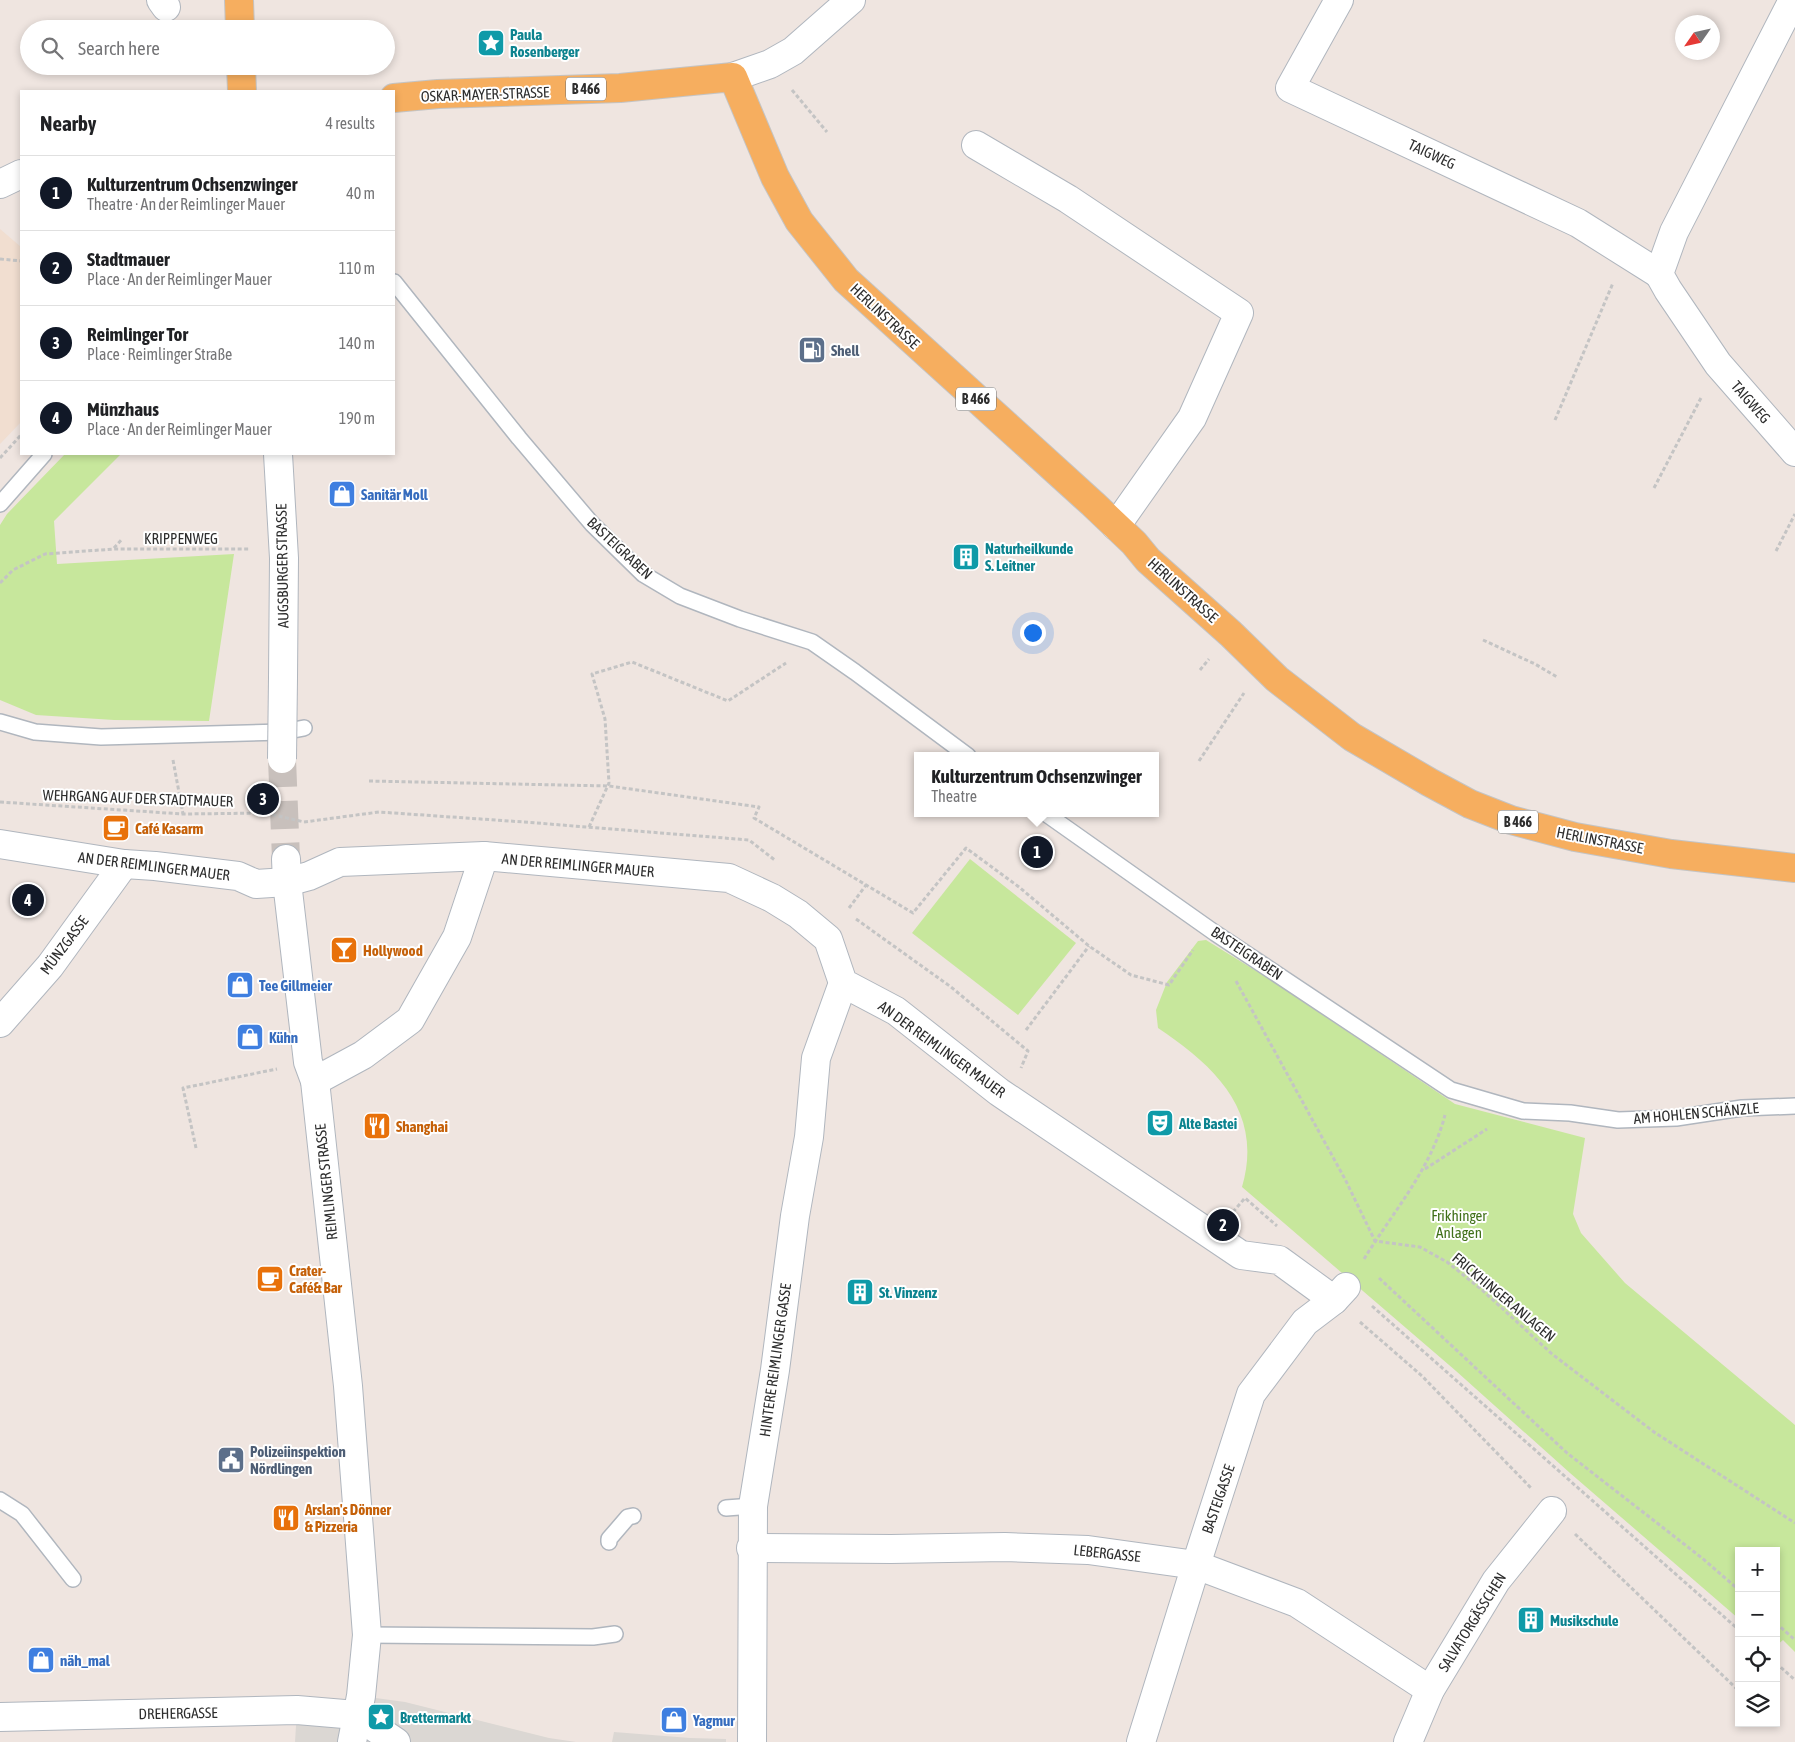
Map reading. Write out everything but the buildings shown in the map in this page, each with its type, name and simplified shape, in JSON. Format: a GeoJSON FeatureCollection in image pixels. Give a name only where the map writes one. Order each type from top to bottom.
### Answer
{"type":"FeatureCollection","features":[{"type":"Feature","properties":{"kind":"main road"},"geometry":{"type":"LineString","coordinates":[[239,0],[240,20]]}},
{"type":"Feature","properties":{"kind":"main road"},"geometry":{"type":"LineString","coordinates":[[241,75],[242,90]]}},
{"type":"Feature","properties":{"kind":"main road","name":"OSKAR-MAYER-STRASSE"},"geometry":{"type":"LineString","coordinates":[[395,98],[438,94],[620,88],[733,77]]}},
{"type":"Feature","properties":{"kind":"main road","name":"HERLINSTRASSE"},"geometry":{"type":"LineString","coordinates":[[733,77],[775,176],[799,220],[846,280],[1116,526],[1148,560],[1231,634],[1276,679],[1352,737],[1470,804],[1511,820],[1574,837],[1671,854],[1795,868]]}},
{"type":"Feature","properties":{"kind":"street","name":"OSKAR-MAYER-STRASSE"},"geometry":{"type":"LineString","coordinates":[[733,77],[770,64],[793,51],[851,0]]}},
{"type":"Feature","properties":{"kind":"street","name":"TAIGWEG"},"geometry":{"type":"LineString","coordinates":[[1339,0],[1290,88],[1578,223],[1659,274],[1718,364],[1795,452]]}},
{"type":"Feature","properties":{"kind":"street"},"geometry":{"type":"LineString","coordinates":[[1659,274],[1674,232],[1793,0]]}},
{"type":"Feature","properties":{"kind":"street"},"geometry":{"type":"LineString","coordinates":[[976,145],[1068,199],[1239,313],[1192,418],[1116,526]]}},
{"type":"Feature","properties":{"kind":"street"},"geometry":{"type":"LineString","coordinates":[[0,184],[20,174]]}},
{"type":"Feature","properties":{"kind":"street","name":"AUGSBURGER STRASSE"},"geometry":{"type":"LineString","coordinates":[[278,455],[284,558],[283,678],[294,730]]}},
{"type":"Feature","properties":{"kind":"street"},"geometry":{"type":"LineString","coordinates":[[282,759],[294,730]]}},
{"type":"Feature","properties":{"kind":"street","name":"AN DER REIMLINGER MAUER"},"geometry":{"type":"LineString","coordinates":[[0,844],[124,864],[238,876],[256,884],[286,870],[309,876],[340,862],[484,856],[729,878],[772,898],[798,914],[828,939],[843,983],[896,1011],[999,1092],[1241,1255],[1279,1260],[1340,1293]]}},
{"type":"Feature","properties":{"kind":"street","name":"AN DER REIMLINGER MAUER"},"geometry":{"type":"LineString","coordinates":[[312,1072],[363,1055],[410,1020],[457,937],[484,856]]}},
{"type":"Feature","properties":{"kind":"street","name":"MÜNZGASSE"},"geometry":{"type":"LineString","coordinates":[[0,1023],[50,966],[124,864]]}},
{"type":"Feature","properties":{"kind":"street","name":"REIMLINGER STRASSE"},"geometry":{"type":"LineString","coordinates":[[286,870],[312,1072],[348,1386],[367,1635],[361,1696],[356,1715]]}},
{"type":"Feature","properties":{"kind":"street","name":"HINTERE REIMLINGER GASSE"},"geometry":{"type":"LineString","coordinates":[[752,1742],[751,1548],[753,1506],[775,1370],[795,1216],[809,1137],[816,1058],[843,983]]}},
{"type":"Feature","properties":{"kind":"street","name":"BASTEIGASSE"},"geometry":{"type":"LineString","coordinates":[[1141,1742],[1251,1394],[1305,1322],[1340,1293]]}},
{"type":"Feature","properties":{"kind":"street","name":"SALVATORGÄSSCHEN"},"geometry":{"type":"LineString","coordinates":[[1408,1742],[1430,1690],[1496,1581],[1552,1512]]}},
{"type":"Feature","properties":{"kind":"street","name":"LEBERGASSE"},"geometry":{"type":"LineString","coordinates":[[751,1548],[891,1549],[1005,1547],[1079,1549],[1196,1565],[1297,1603],[1430,1690]]}},
{"type":"Feature","properties":{"kind":"street","name":"DREHERGASSE"},"geometry":{"type":"LineString","coordinates":[[0,1716],[297,1710],[356,1715]]}},
{"type":"Feature","properties":{"kind":"street"},"geometry":{"type":"LineString","coordinates":[[352,1742],[356,1715],[396,1742]]}},
{"type":"Feature","properties":{"kind":"lane","name":"BASTEIGRABEN"},"geometry":{"type":"LineString","coordinates":[[395,283],[519,438],[592,524],[643,574],[680,596],[740,619],[812,642],[963,752]]}},
{"type":"Feature","properties":{"kind":"lane"},"geometry":{"type":"LineString","coordinates":[[0,504],[43,455]]}},
{"type":"Feature","properties":{"kind":"lane"},"geometry":{"type":"LineString","coordinates":[[0,722],[35,732],[101,737],[294,730]]}},
{"type":"Feature","properties":{"kind":"lane","name":"BASTEIGRABEN"},"geometry":{"type":"LineString","coordinates":[[1051,817],[1212,930],[1451,1090]]}},
{"type":"Feature","properties":{"kind":"lane","name":"AM HOHLEN SCHÄNZLE"},"geometry":{"type":"LineString","coordinates":[[1451,1090],[1524,1111],[1570,1113],[1618,1120],[1676,1118],[1742,1108],[1795,1106]]}},
{"type":"Feature","properties":{"kind":"lane"},"geometry":{"type":"LineString","coordinates":[[0,1500],[22,1514],[74,1579]]}},
{"type":"Feature","properties":{"kind":"lane"},"geometry":{"type":"LineString","coordinates":[[726,1508],[753,1506]]}},
{"type":"Feature","properties":{"kind":"lane"},"geometry":{"type":"LineString","coordinates":[[609,1542],[609,1538],[628,1517],[632,1516]]}},
{"type":"Feature","properties":{"kind":"lane"},"geometry":{"type":"LineString","coordinates":[[367,1635],[593,1637],[615,1634]]}},
{"type":"Feature","properties":{"kind":"path"},"geometry":{"type":"LineString","coordinates":[[770,64],[827,132]]}},
{"type":"Feature","properties":{"kind":"path"},"geometry":{"type":"LineString","coordinates":[[1555,420],[1626,253]]}},
{"type":"Feature","properties":{"kind":"path"},"geometry":{"type":"LineString","coordinates":[[0,259],[20,261]]}},
{"type":"Feature","properties":{"kind":"path"},"geometry":{"type":"LineString","coordinates":[[1654,488],[1718,364]]}},
{"type":"Feature","properties":{"kind":"path"},"geometry":{"type":"LineString","coordinates":[[0,458],[20,436]]}},
{"type":"Feature","properties":{"kind":"path"},"geometry":{"type":"LineString","coordinates":[[1776,551],[1795,514]]}},
{"type":"Feature","properties":{"kind":"path","name":"KRIPPENWEG"},"geometry":{"type":"LineString","coordinates":[[114,549],[122,539]]}},
{"type":"Feature","properties":{"kind":"path","name":"KRIPPENWEG"},"geometry":{"type":"LineString","coordinates":[[0,582],[13,570],[45,554],[114,549],[249,549]]}},
{"type":"Feature","properties":{"kind":"path"},"geometry":{"type":"LineString","coordinates":[[1483,640],[1535,664],[1557,677]]}},
{"type":"Feature","properties":{"kind":"path"},"geometry":{"type":"LineString","coordinates":[[570,865],[609,786],[605,719],[592,674],[632,662],[728,701],[805,650],[812,642]]}},
{"type":"Feature","properties":{"kind":"path"},"geometry":{"type":"LineString","coordinates":[[1199,761],[1262,665]]}},
{"type":"Feature","properties":{"kind":"path"},"geometry":{"type":"LineString","coordinates":[[171,752],[183,814]]}},
{"type":"Feature","properties":{"kind":"path"},"geometry":{"type":"LineString","coordinates":[[370,781],[609,786],[759,807],[754,818],[913,913],[966,848],[1019,887],[1089,946],[1131,975],[1169,985],[1212,930],[1238,985],[1346,1180],[1375,1241]]}},
{"type":"Feature","properties":{"kind":"path","name":"WEHRGANG AUF DER STADTMAUER"},"geometry":{"type":"LineString","coordinates":[[0,802],[183,814],[266,813],[304,822]]}},
{"type":"Feature","properties":{"kind":"path"},"geometry":{"type":"LineString","coordinates":[[849,908],[866,885]]}},
{"type":"Feature","properties":{"kind":"path"},"geometry":{"type":"LineString","coordinates":[[1026,1030],[1089,946]]}},
{"type":"Feature","properties":{"kind":"path"},"geometry":{"type":"LineString","coordinates":[[196,1148],[183,1088],[312,1072]]}},
{"type":"Feature","properties":{"kind":"path"},"geometry":{"type":"LineString","coordinates":[[1362,1263],[1423,1170],[1441,1132],[1451,1090]]}},
{"type":"Feature","properties":{"kind":"path"},"geometry":{"type":"LineString","coordinates":[[1423,1170],[1492,1126],[1524,1111]]}},
{"type":"Feature","properties":{"kind":"path","name":"FRICKHINGER ANLAGEN"},"geometry":{"type":"LineString","coordinates":[[1375,1241],[1420,1247],[1447,1262],[1481,1289],[1552,1354],[1654,1432],[1795,1523]]}},
{"type":"Feature","properties":{"kind":"path"},"geometry":{"type":"LineString","coordinates":[[1373,1274],[1567,1453],[1702,1558],[1735,1587]]}},
{"type":"Feature","properties":{"kind":"path"},"geometry":{"type":"LineString","coordinates":[[1780,1627],[1795,1640]]}},
{"type":"Feature","properties":{"kind":"path"},"geometry":{"type":"LineString","coordinates":[[1780,1667],[1795,1680]]}},
{"type":"Feature","properties":{"kind":"shaded area"},"geometry":{"type":"Polygon","coordinates":[[[0,229],[20,246],[20,423],[0,444],[0,229]]]}},
{"type":"Feature","properties":{"kind":"shaded area","name":"Brettermarkt"},"geometry":{"type":"Polygon","coordinates":[[[361,1696],[405,1702],[549,1738],[576,1742],[295,1742],[297,1710],[356,1715],[361,1696]]]}},
{"type":"Feature","properties":{"kind":"shaded area"},"geometry":{"type":"Polygon","coordinates":[[[614,1732],[726,1739],[726,1742],[612,1742],[614,1732]]]}},
{"type":"Feature","properties":{"kind":"green space"},"geometry":{"type":"Polygon","coordinates":[[[64,455],[120,455],[54,521],[57,564],[234,554],[209,721],[114,720],[36,715],[0,700],[0,525],[7,514],[64,455]]]}},
{"type":"Feature","properties":{"kind":"green space"},"geometry":{"type":"Polygon","coordinates":[[[970,859],[1076,943],[1018,1015],[912,933],[970,859]]]}},
{"type":"Feature","properties":{"kind":"green space","name":"Frikhinger Anlagen"},"geometry":{"type":"Polygon","coordinates":[[[1206,940],[1274,982],[1455,1104],[1585,1138],[1573,1214],[1581,1233],[1625,1283],[1795,1425],[1795,1652],[1783,1640],[1780,1643],[1780,1547],[1735,1547],[1735,1616],[1570,1473],[1456,1371],[1242,1187],[1247,1160],[1246,1136],[1240,1114],[1230,1094],[1198,1058],[1158,1028],[1156,1010],[1167,982],[1198,941],[1206,940]]]}},
{"type":"Feature","properties":{"kind":"tunnel"},"geometry":{"type":"LineString","coordinates":[[282,759],[286,859]]}},
{"type":"Feature","properties":{"kind":"place","name":"Paula Rosenberger"},"geometry":{"type":"Point","coordinates":[491,43]}},
{"type":"Feature","properties":{"kind":"place","name":"Shell"},"geometry":{"type":"Point","coordinates":[812,350]}},
{"type":"Feature","properties":{"kind":"place","name":"Sanitär Moll"},"geometry":{"type":"Point","coordinates":[342,494]}},
{"type":"Feature","properties":{"kind":"place","name":"Naturheilkunde S. Leitner"},"geometry":{"type":"Point","coordinates":[966,557]}},
{"type":"Feature","properties":{"kind":"place","name":"Reimlinger Tor"},"geometry":{"type":"Point","coordinates":[263,799]}},
{"type":"Feature","properties":{"kind":"place","name":"Café Kasarm"},"geometry":{"type":"Point","coordinates":[116,828]}},
{"type":"Feature","properties":{"kind":"place","name":"Kulturzentrum Ochsenzwinger"},"geometry":{"type":"Point","coordinates":[1037,852]}},
{"type":"Feature","properties":{"kind":"place","name":"Münzhaus"},"geometry":{"type":"Point","coordinates":[28,900]}},
{"type":"Feature","properties":{"kind":"place","name":"Hollywood"},"geometry":{"type":"Point","coordinates":[344,950]}},
{"type":"Feature","properties":{"kind":"place","name":"Tee Gillmeier"},"geometry":{"type":"Point","coordinates":[240,985]}},
{"type":"Feature","properties":{"kind":"place","name":"Kühn"},"geometry":{"type":"Point","coordinates":[250,1037]}},
{"type":"Feature","properties":{"kind":"place","name":"Alte Bastei"},"geometry":{"type":"Point","coordinates":[1160,1123]}},
{"type":"Feature","properties":{"kind":"place","name":"Shanghai"},"geometry":{"type":"Point","coordinates":[377,1126]}},
{"type":"Feature","properties":{"kind":"place","name":"Stadtmauer"},"geometry":{"type":"Point","coordinates":[1223,1225]}},
{"type":"Feature","properties":{"kind":"place","name":"Crater- Café& Bar"},"geometry":{"type":"Point","coordinates":[270,1279]}},
{"type":"Feature","properties":{"kind":"place","name":"St. Vinzenz"},"geometry":{"type":"Point","coordinates":[860,1292]}},
{"type":"Feature","properties":{"kind":"place","name":"Polizeiinspektion Nördlingen"},"geometry":{"type":"Point","coordinates":[231,1460]}},
{"type":"Feature","properties":{"kind":"place","name":"Arslan's Dönner & Pizzeria"},"geometry":{"type":"Point","coordinates":[286,1518]}},
{"type":"Feature","properties":{"kind":"place","name":"Musikschule"},"geometry":{"type":"Point","coordinates":[1531,1620]}},
{"type":"Feature","properties":{"kind":"place","name":"näh_mal"},"geometry":{"type":"Point","coordinates":[41,1660]}},
{"type":"Feature","properties":{"kind":"place","name":"Brettermarkt"},"geometry":{"type":"Point","coordinates":[381,1717]}},
{"type":"Feature","properties":{"kind":"place","name":"Yagmur"},"geometry":{"type":"Point","coordinates":[674,1720]}}]}
